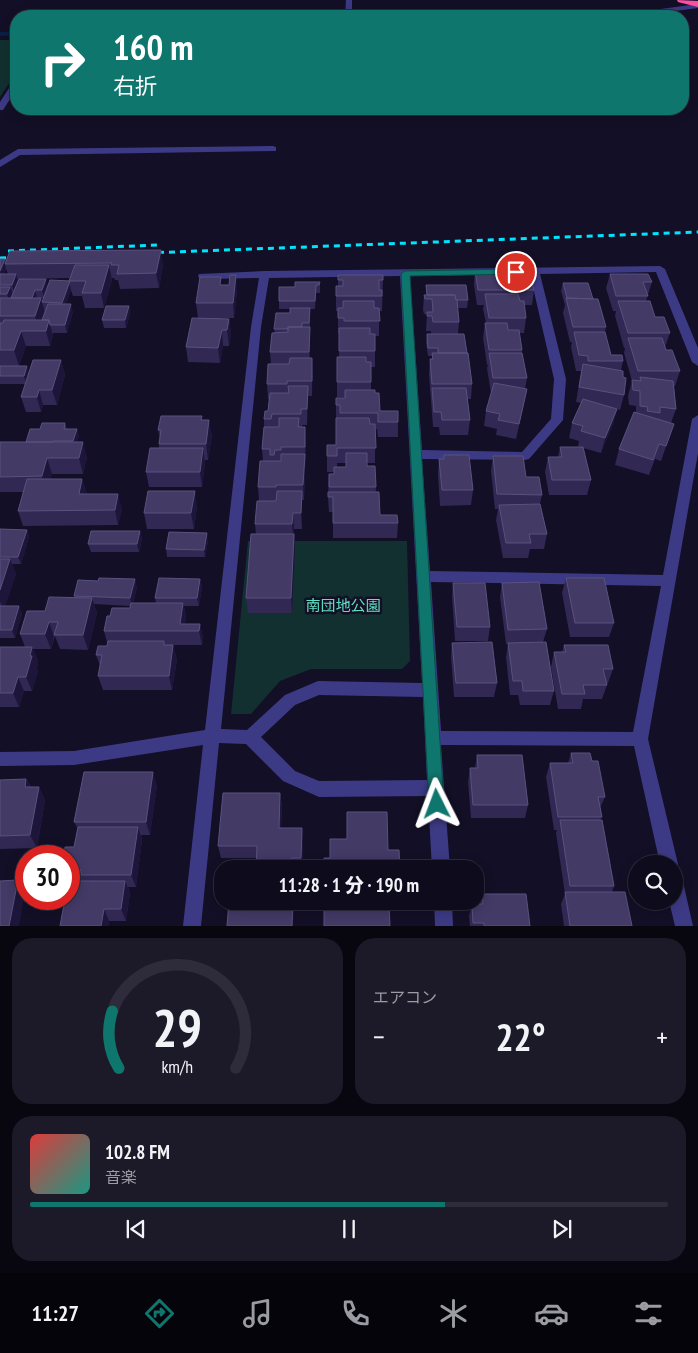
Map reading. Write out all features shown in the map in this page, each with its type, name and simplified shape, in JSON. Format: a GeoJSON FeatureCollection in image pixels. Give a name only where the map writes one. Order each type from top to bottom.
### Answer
{"type":"FeatureCollection","features":[{"type":"Feature","properties":{"kind":"highway"},"geometry":{"type":"LineString","coordinates":[[681,0],[698,5]]}},
{"type":"Feature","properties":{"kind":"street"},"geometry":{"type":"LineString","coordinates":[[664,10],[698,5]]}},
{"type":"Feature","properties":{"kind":"street"},"geometry":{"type":"LineString","coordinates":[[0,108],[10,93]]}},
{"type":"Feature","properties":{"kind":"street"},"geometry":{"type":"LineString","coordinates":[[0,164],[18,152],[273,149]]}},
{"type":"Feature","properties":{"kind":"street"},"geometry":{"type":"LineString","coordinates":[[203,276],[660,270],[698,362]]}},
{"type":"Feature","properties":{"kind":"street"},"geometry":{"type":"LineString","coordinates":[[416,454],[525,456],[558,420],[560,379],[534,271]]}},
{"type":"Feature","properties":{"kind":"street"},"geometry":{"type":"LineString","coordinates":[[192,926],[256,327],[265,274]]}},
{"type":"Feature","properties":{"kind":"street"},"geometry":{"type":"LineString","coordinates":[[405,274],[440,860]]}},
{"type":"Feature","properties":{"kind":"street"},"geometry":{"type":"LineString","coordinates":[[667,855],[640,739],[698,419]]}},
{"type":"Feature","properties":{"kind":"street"},"geometry":{"type":"LineString","coordinates":[[423,576],[670,581]]}},
{"type":"Feature","properties":{"kind":"street"},"geometry":{"type":"LineString","coordinates":[[250,737],[290,700],[318,688],[429,690]]}},
{"type":"Feature","properties":{"kind":"street"},"geometry":{"type":"LineString","coordinates":[[0,759],[74,758],[213,736],[250,737],[289,776],[319,789],[436,788]]}},
{"type":"Feature","properties":{"kind":"street"},"geometry":{"type":"LineString","coordinates":[[432,738],[640,739]]}},
{"type":"Feature","properties":{"kind":"street"},"geometry":{"type":"LineString","coordinates":[[443,910],[444,926]]}},
{"type":"Feature","properties":{"kind":"street"},"geometry":{"type":"LineString","coordinates":[[680,910],[684,926]]}},
{"type":"Feature","properties":{"kind":"green space"},"geometry":{"type":"Polygon","coordinates":[[[0,40],[10,40],[10,82],[0,97],[0,40]]]}},
{"type":"Feature","properties":{"kind":"green space","name":"南団地公園"},"geometry":{"type":"Polygon","coordinates":[[[248,541],[407,541],[410,661],[402,669],[311,669],[280,681],[251,714],[231,714],[248,541]]]}},
{"type":"Feature","properties":{"kind":"building"},"geometry":{"type":"Polygon","coordinates":[[[161,250],[156,273],[117,274],[119,265],[111,265],[112,263],[5,264],[10,251],[161,250]]]}},
{"type":"Feature","properties":{"kind":"building"},"geometry":{"type":"Polygon","coordinates":[[[0,259],[5,259],[0,271],[0,259]]]}},
{"type":"Feature","properties":{"kind":"building"},"geometry":{"type":"Polygon","coordinates":[[[75,265],[109,265],[101,293],[82,293],[86,281],[69,281],[75,265]]]}},
{"type":"Feature","properties":{"kind":"building"},"geometry":{"type":"Polygon","coordinates":[[[475,270],[522,271],[523,277],[531,277],[534,290],[478,290],[475,270]]]}},
{"type":"Feature","properties":{"kind":"building"},"geometry":{"type":"Polygon","coordinates":[[[0,274],[16,274],[12,285],[0,285],[0,274]]]}},
{"type":"Feature","properties":{"kind":"building"},"geometry":{"type":"Polygon","coordinates":[[[610,274],[648,274],[652,282],[643,282],[648,296],[616,296],[610,274]]]}},
{"type":"Feature","properties":{"kind":"building"},"geometry":{"type":"Polygon","coordinates":[[[230,275],[236,275],[233,303],[196,303],[200,277],[221,277],[220,285],[229,285],[230,275]]]}},
{"type":"Feature","properties":{"kind":"building"},"geometry":{"type":"Polygon","coordinates":[[[338,275],[383,275],[383,280],[379,280],[379,290],[382,290],[382,296],[336,296],[336,286],[343,286],[343,280],[338,280],[338,275]]]}},
{"type":"Feature","properties":{"kind":"building"},"geometry":{"type":"Polygon","coordinates":[[[19,279],[46,279],[42,290],[35,290],[32,298],[11,298],[19,279]]]}},
{"type":"Feature","properties":{"kind":"building"},"geometry":{"type":"Polygon","coordinates":[[[50,280],[70,281],[62,303],[42,302],[50,280]]]}},
{"type":"Feature","properties":{"kind":"building"},"geometry":{"type":"Polygon","coordinates":[[[295,282],[320,282],[319,285],[316,285],[315,301],[279,301],[279,287],[295,287],[295,282]]]}},
{"type":"Feature","properties":{"kind":"building"},"geometry":{"type":"Polygon","coordinates":[[[563,283],[588,283],[593,299],[567,298],[563,283]]]}},
{"type":"Feature","properties":{"kind":"building"},"geometry":{"type":"Polygon","coordinates":[[[426,285],[466,285],[468,300],[456,300],[455,295],[427,295],[426,285]]]}},
{"type":"Feature","properties":{"kind":"building"},"geometry":{"type":"Polygon","coordinates":[[[0,287],[10,287],[7,294],[0,294],[0,287]]]}},
{"type":"Feature","properties":{"kind":"building"},"geometry":{"type":"Polygon","coordinates":[[[485,294],[518,294],[520,301],[524,301],[526,318],[489,318],[485,294]]]}},
{"type":"Feature","properties":{"kind":"building"},"geometry":{"type":"Polygon","coordinates":[[[424,295],[455,295],[459,322],[433,322],[432,316],[427,316],[427,312],[433,312],[432,299],[425,299],[424,295]]]}},
{"type":"Feature","properties":{"kind":"building"},"geometry":{"type":"Polygon","coordinates":[[[0,298],[41,298],[35,316],[0,316],[0,298]]]}},
{"type":"Feature","properties":{"kind":"building"},"geometry":{"type":"Polygon","coordinates":[[[566,298],[598,299],[606,327],[573,327],[566,298]]]}},
{"type":"Feature","properties":{"kind":"building"},"geometry":{"type":"Polygon","coordinates":[[[343,301],[374,301],[374,308],[379,308],[380,321],[344,321],[344,318],[338,318],[338,308],[343,308],[343,301]]]}},
{"type":"Feature","properties":{"kind":"building"},"geometry":{"type":"Polygon","coordinates":[[[618,301],[650,301],[655,317],[664,317],[670,333],[628,333],[618,301]]]}},
{"type":"Feature","properties":{"kind":"building"},"geometry":{"type":"Polygon","coordinates":[[[48,304],[71,304],[65,325],[50,325],[49,320],[42,320],[48,304]]]}},
{"type":"Feature","properties":{"kind":"building"},"geometry":{"type":"Polygon","coordinates":[[[106,306],[129,306],[125,320],[102,320],[106,306]]]}},
{"type":"Feature","properties":{"kind":"building"},"geometry":{"type":"Polygon","coordinates":[[[290,308],[310,308],[309,323],[302,323],[302,327],[274,329],[276,313],[290,313],[290,308]]]}},
{"type":"Feature","properties":{"kind":"building"},"geometry":{"type":"Polygon","coordinates":[[[192,318],[229,319],[227,330],[222,330],[218,348],[186,347],[192,318]]]}},
{"type":"Feature","properties":{"kind":"building"},"geometry":{"type":"Polygon","coordinates":[[[4,320],[49,320],[46,331],[21,331],[14,350],[0,350],[0,323],[3,323],[4,320]]]}},
{"type":"Feature","properties":{"kind":"building"},"geometry":{"type":"Polygon","coordinates":[[[485,323],[507,323],[508,330],[519,330],[522,350],[489,350],[485,323]]]}},
{"type":"Feature","properties":{"kind":"building"},"geometry":{"type":"Polygon","coordinates":[[[288,327],[310,327],[309,352],[270,352],[272,333],[288,332],[288,327]]]}},
{"type":"Feature","properties":{"kind":"building"},"geometry":{"type":"Polygon","coordinates":[[[339,328],[370,328],[370,334],[375,334],[375,351],[339,351],[339,328]]]}},
{"type":"Feature","properties":{"kind":"building"},"geometry":{"type":"Polygon","coordinates":[[[574,332],[605,332],[611,355],[622,355],[623,361],[588,361],[588,356],[579,355],[574,332]]]}},
{"type":"Feature","properties":{"kind":"building"},"geometry":{"type":"Polygon","coordinates":[[[427,334],[464,334],[467,353],[438,353],[438,348],[428,348],[427,334]]]}},
{"type":"Feature","properties":{"kind":"building"},"geometry":{"type":"Polygon","coordinates":[[[628,338],[662,338],[666,350],[672,350],[680,371],[638,371],[628,338]]]}},
{"type":"Feature","properties":{"kind":"building"},"geometry":{"type":"Polygon","coordinates":[[[432,353],[468,353],[472,384],[432,384],[430,359],[433,359],[432,353]]]}},
{"type":"Feature","properties":{"kind":"building"},"geometry":{"type":"Polygon","coordinates":[[[489,353],[522,353],[527,378],[493,378],[489,353]]]}},
{"type":"Feature","properties":{"kind":"building"},"geometry":{"type":"Polygon","coordinates":[[[337,357],[366,357],[366,362],[371,362],[371,382],[337,382],[337,357]]]}},
{"type":"Feature","properties":{"kind":"building"},"geometry":{"type":"Polygon","coordinates":[[[290,358],[312,358],[312,381],[287,381],[287,384],[267,384],[268,364],[289,364],[290,358]]]}},
{"type":"Feature","properties":{"kind":"building"},"geometry":{"type":"Polygon","coordinates":[[[33,360],[61,360],[52,390],[39,390],[37,397],[21,397],[33,360]]]}},
{"type":"Feature","properties":{"kind":"building"},"geometry":{"type":"Polygon","coordinates":[[[583,364],[623,371],[623,377],[626,378],[624,395],[579,387],[583,364]]]}},
{"type":"Feature","properties":{"kind":"building"},"geometry":{"type":"Polygon","coordinates":[[[0,366],[27,366],[24,376],[0,376],[0,366]]]}},
{"type":"Feature","properties":{"kind":"building"},"geometry":{"type":"Polygon","coordinates":[[[640,377],[673,381],[676,409],[660,407],[660,413],[647,411],[648,407],[640,406],[640,391],[633,390],[632,380],[641,381],[640,377]]]}},
{"type":"Feature","properties":{"kind":"building"},"geometry":{"type":"Polygon","coordinates":[[[494,383],[527,389],[519,424],[498,420],[500,414],[486,411],[494,383]]]}},
{"type":"Feature","properties":{"kind":"building"},"geometry":{"type":"Polygon","coordinates":[[[288,386],[308,386],[307,409],[301,409],[301,414],[272,414],[271,419],[264,419],[265,411],[268,411],[270,393],[289,393],[288,386]]]}},
{"type":"Feature","properties":{"kind":"building"},"geometry":{"type":"Polygon","coordinates":[[[432,388],[466,388],[470,420],[442,420],[441,412],[434,412],[432,388]]]}},
{"type":"Feature","properties":{"kind":"building"},"geometry":{"type":"Polygon","coordinates":[[[345,390],[375,390],[375,393],[379,393],[380,411],[398,411],[398,422],[378,422],[378,413],[340,413],[340,405],[336,405],[336,398],[345,398],[345,390]]]}},
{"type":"Feature","properties":{"kind":"building"},"geometry":{"type":"Polygon","coordinates":[[[583,399],[617,409],[605,438],[581,431],[583,426],[572,423],[583,399]]]}},
{"type":"Feature","properties":{"kind":"building"},"geometry":{"type":"Polygon","coordinates":[[[634,412],[674,424],[666,446],[659,444],[653,460],[619,449],[634,412]]]}},
{"type":"Feature","properties":{"kind":"building"},"geometry":{"type":"Polygon","coordinates":[[[161,416],[202,416],[201,420],[209,420],[206,444],[159,444],[161,430],[158,430],[161,416]]]}},
{"type":"Feature","properties":{"kind":"building"},"geometry":{"type":"Polygon","coordinates":[[[279,418],[299,418],[298,427],[305,427],[305,447],[281,447],[281,450],[275,450],[274,455],[270,455],[270,449],[262,449],[264,427],[279,427],[279,418]]]}},
{"type":"Feature","properties":{"kind":"building"},"geometry":{"type":"Polygon","coordinates":[[[336,418],[369,418],[370,424],[375,424],[376,448],[337,448],[337,456],[327,456],[327,445],[336,445],[336,418]]]}},
{"type":"Feature","properties":{"kind":"building"},"geometry":{"type":"Polygon","coordinates":[[[42,423],[65,423],[64,429],[77,429],[73,441],[26,442],[30,429],[40,429],[42,423]]]}},
{"type":"Feature","properties":{"kind":"building"},"geometry":{"type":"Polygon","coordinates":[[[0,442],[83,442],[79,458],[47,458],[42,476],[0,477],[0,442]]]}},
{"type":"Feature","properties":{"kind":"building"},"geometry":{"type":"Polygon","coordinates":[[[560,447],[583,447],[591,480],[552,480],[548,457],[562,457],[560,447]]]}},
{"type":"Feature","properties":{"kind":"building"},"geometry":{"type":"Polygon","coordinates":[[[150,448],[203,448],[200,472],[146,472],[150,448]]]}},
{"type":"Feature","properties":{"kind":"building"},"geometry":{"type":"Polygon","coordinates":[[[346,453],[367,453],[367,466],[375,466],[376,487],[329,487],[329,474],[334,474],[334,467],[346,467],[346,453]]]}},
{"type":"Feature","properties":{"kind":"building"},"geometry":{"type":"Polygon","coordinates":[[[281,454],[305,454],[303,485],[258,487],[260,461],[281,461],[281,454]]]}},
{"type":"Feature","properties":{"kind":"building"},"geometry":{"type":"Polygon","coordinates":[[[444,455],[469,455],[473,490],[442,490],[439,459],[444,459],[444,455]]]}},
{"type":"Feature","properties":{"kind":"building"},"geometry":{"type":"Polygon","coordinates":[[[493,456],[523,456],[526,477],[539,477],[542,495],[497,494],[493,456]]]}},
{"type":"Feature","properties":{"kind":"building"},"geometry":{"type":"Polygon","coordinates":[[[27,479],[82,479],[79,494],[118,494],[115,510],[18,511],[27,479]]]}},
{"type":"Feature","properties":{"kind":"building"},"geometry":{"type":"Polygon","coordinates":[[[148,491],[195,491],[191,513],[144,513],[148,491]]]}},
{"type":"Feature","properties":{"kind":"building"},"geometry":{"type":"Polygon","coordinates":[[[277,491],[302,491],[301,513],[293,513],[292,524],[255,524],[257,501],[276,501],[277,491]]]}},
{"type":"Feature","properties":{"kind":"building"},"geometry":{"type":"Polygon","coordinates":[[[328,492],[379,492],[380,515],[397,515],[398,523],[333,523],[333,497],[328,497],[328,492]]]}},
{"type":"Feature","properties":{"kind":"building"},"geometry":{"type":"Polygon","coordinates":[[[540,504],[547,534],[529,534],[531,543],[506,543],[499,505],[540,504]]]}},
{"type":"Feature","properties":{"kind":"building"},"geometry":{"type":"Polygon","coordinates":[[[0,529],[27,530],[18,557],[0,557],[0,529]]]}},
{"type":"Feature","properties":{"kind":"building"},"geometry":{"type":"Polygon","coordinates":[[[91,531],[140,531],[137,544],[88,544],[91,531]]]}},
{"type":"Feature","properties":{"kind":"building"},"geometry":{"type":"Polygon","coordinates":[[[169,532],[207,533],[204,550],[166,549],[169,532]]]}},
{"type":"Feature","properties":{"kind":"building"},"geometry":{"type":"Polygon","coordinates":[[[251,534],[294,534],[291,598],[246,598],[251,534]]]}},
{"type":"Feature","properties":{"kind":"building"},"geometry":{"type":"Polygon","coordinates":[[[0,559],[10,559],[0,590],[0,559]]]}},
{"type":"Feature","properties":{"kind":"building"},"geometry":{"type":"Polygon","coordinates":[[[99,578],[135,579],[130,598],[74,596],[78,580],[98,581],[99,578]]]}},
{"type":"Feature","properties":{"kind":"building"},"geometry":{"type":"Polygon","coordinates":[[[159,578],[200,579],[197,598],[155,598],[159,578]]]}},
{"type":"Feature","properties":{"kind":"building"},"geometry":{"type":"Polygon","coordinates":[[[566,578],[604,578],[614,623],[575,623],[566,578]]]}},
{"type":"Feature","properties":{"kind":"building"},"geometry":{"type":"Polygon","coordinates":[[[539,582],[547,629],[508,630],[502,583],[539,582]]]}},
{"type":"Feature","properties":{"kind":"building"},"geometry":{"type":"Polygon","coordinates":[[[453,583],[485,583],[490,627],[457,627],[453,583]]]}},
{"type":"Feature","properties":{"kind":"building"},"geometry":{"type":"Polygon","coordinates":[[[49,597],[92,598],[83,635],[54,635],[58,622],[49,622],[45,634],[20,634],[27,611],[45,611],[49,597]]]}},
{"type":"Feature","properties":{"kind":"building"},"geometry":{"type":"Polygon","coordinates":[[[131,603],[183,603],[180,624],[200,624],[199,631],[104,631],[107,616],[110,616],[112,608],[130,608],[131,603]]]}},
{"type":"Feature","properties":{"kind":"building"},"geometry":{"type":"Polygon","coordinates":[[[0,606],[19,606],[12,630],[0,630],[0,606]]]}},
{"type":"Feature","properties":{"kind":"building"},"geometry":{"type":"Polygon","coordinates":[[[108,641],[164,641],[164,645],[173,645],[169,676],[98,676],[102,655],[96,655],[98,646],[107,646],[108,641]]]}},
{"type":"Feature","properties":{"kind":"building"},"geometry":{"type":"Polygon","coordinates":[[[492,642],[497,683],[456,683],[452,643],[492,642]]]}},
{"type":"Feature","properties":{"kind":"building"},"geometry":{"type":"Polygon","coordinates":[[[546,642],[554,691],[523,691],[522,681],[513,681],[508,643],[546,642]]]}},
{"type":"Feature","properties":{"kind":"building"},"geometry":{"type":"Polygon","coordinates":[[[564,645],[608,645],[613,669],[603,669],[607,685],[583,685],[585,694],[562,694],[554,652],[566,652],[564,645]]]}},
{"type":"Feature","properties":{"kind":"building"},"geometry":{"type":"Polygon","coordinates":[[[0,647],[32,647],[30,656],[32,656],[26,677],[18,677],[13,693],[0,693],[0,647]]]}},
{"type":"Feature","properties":{"kind":"building"},"geometry":{"type":"Polygon","coordinates":[[[571,753],[590,753],[592,761],[598,761],[605,797],[598,797],[602,817],[558,817],[550,763],[573,763],[571,753]]]}},
{"type":"Feature","properties":{"kind":"building"},"geometry":{"type":"Polygon","coordinates":[[[477,755],[522,755],[528,805],[473,805],[470,768],[478,768],[477,755]]]}},
{"type":"Feature","properties":{"kind":"building"},"geometry":{"type":"Polygon","coordinates":[[[84,772],[153,772],[146,822],[74,822],[84,772]]]}},
{"type":"Feature","properties":{"kind":"building"},"geometry":{"type":"Polygon","coordinates":[[[26,779],[25,787],[39,787],[30,835],[0,836],[0,780],[26,779]]]}},
{"type":"Feature","properties":{"kind":"building"},"geometry":{"type":"Polygon","coordinates":[[[223,793],[280,793],[279,828],[302,828],[301,858],[292,858],[292,860],[256,860],[257,846],[218,846],[223,793]]]}},
{"type":"Feature","properties":{"kind":"building"},"geometry":{"type":"Polygon","coordinates":[[[347,812],[387,812],[388,850],[399,850],[400,860],[324,860],[324,858],[330,858],[330,839],[347,839],[347,812]]]}},
{"type":"Feature","properties":{"kind":"building"},"geometry":{"type":"Polygon","coordinates":[[[560,820],[602,820],[614,886],[570,886],[560,820]]]}},
{"type":"Feature","properties":{"kind":"building"},"geometry":{"type":"Polygon","coordinates":[[[78,827],[138,827],[131,875],[81,875],[80,845],[74,845],[78,827]]]}},
{"type":"Feature","properties":{"kind":"building"},"geometry":{"type":"Polygon","coordinates":[[[15,880],[15,895],[9,926],[0,926],[0,881],[15,880]]]}},
{"type":"Feature","properties":{"kind":"building"},"geometry":{"type":"Polygon","coordinates":[[[80,881],[125,881],[121,909],[104,909],[101,926],[60,926],[63,910],[80,910],[80,881]]]}},
{"type":"Feature","properties":{"kind":"building"},"geometry":{"type":"Polygon","coordinates":[[[565,892],[625,892],[632,926],[570,926],[565,892]]]}},
{"type":"Feature","properties":{"kind":"building"},"geometry":{"type":"Polygon","coordinates":[[[484,894],[526,894],[530,926],[484,926],[484,923],[473,923],[472,910],[484,910],[484,894]]]}},
{"type":"Feature","properties":{"kind":"building"},"geometry":{"type":"Polygon","coordinates":[[[228,910],[293,910],[292,926],[227,926],[228,910]]]}},
{"type":"Feature","properties":{"kind":"building"},"geometry":{"type":"Polygon","coordinates":[[[324,910],[389,910],[390,926],[324,926],[324,910]]]}},
{"type":"Feature","properties":{"kind":"waterway"},"geometry":{"type":"LineString","coordinates":[[0,34],[10,34]]}},
{"type":"Feature","properties":{"kind":"railway"},"geometry":{"type":"LineString","coordinates":[[147,253],[698,232]]}},
{"type":"Feature","properties":{"kind":"railway"},"geometry":{"type":"LineString","coordinates":[[8,251],[158,245]]}},
{"type":"Feature","properties":{"kind":"railway"},"geometry":{"type":"LineString","coordinates":[[0,258],[20,257]]}},
{"type":"Feature","properties":{"kind":"route"},"geometry":{"type":"LineString","coordinates":[[437,804],[405,274],[516,272]]}}]}
